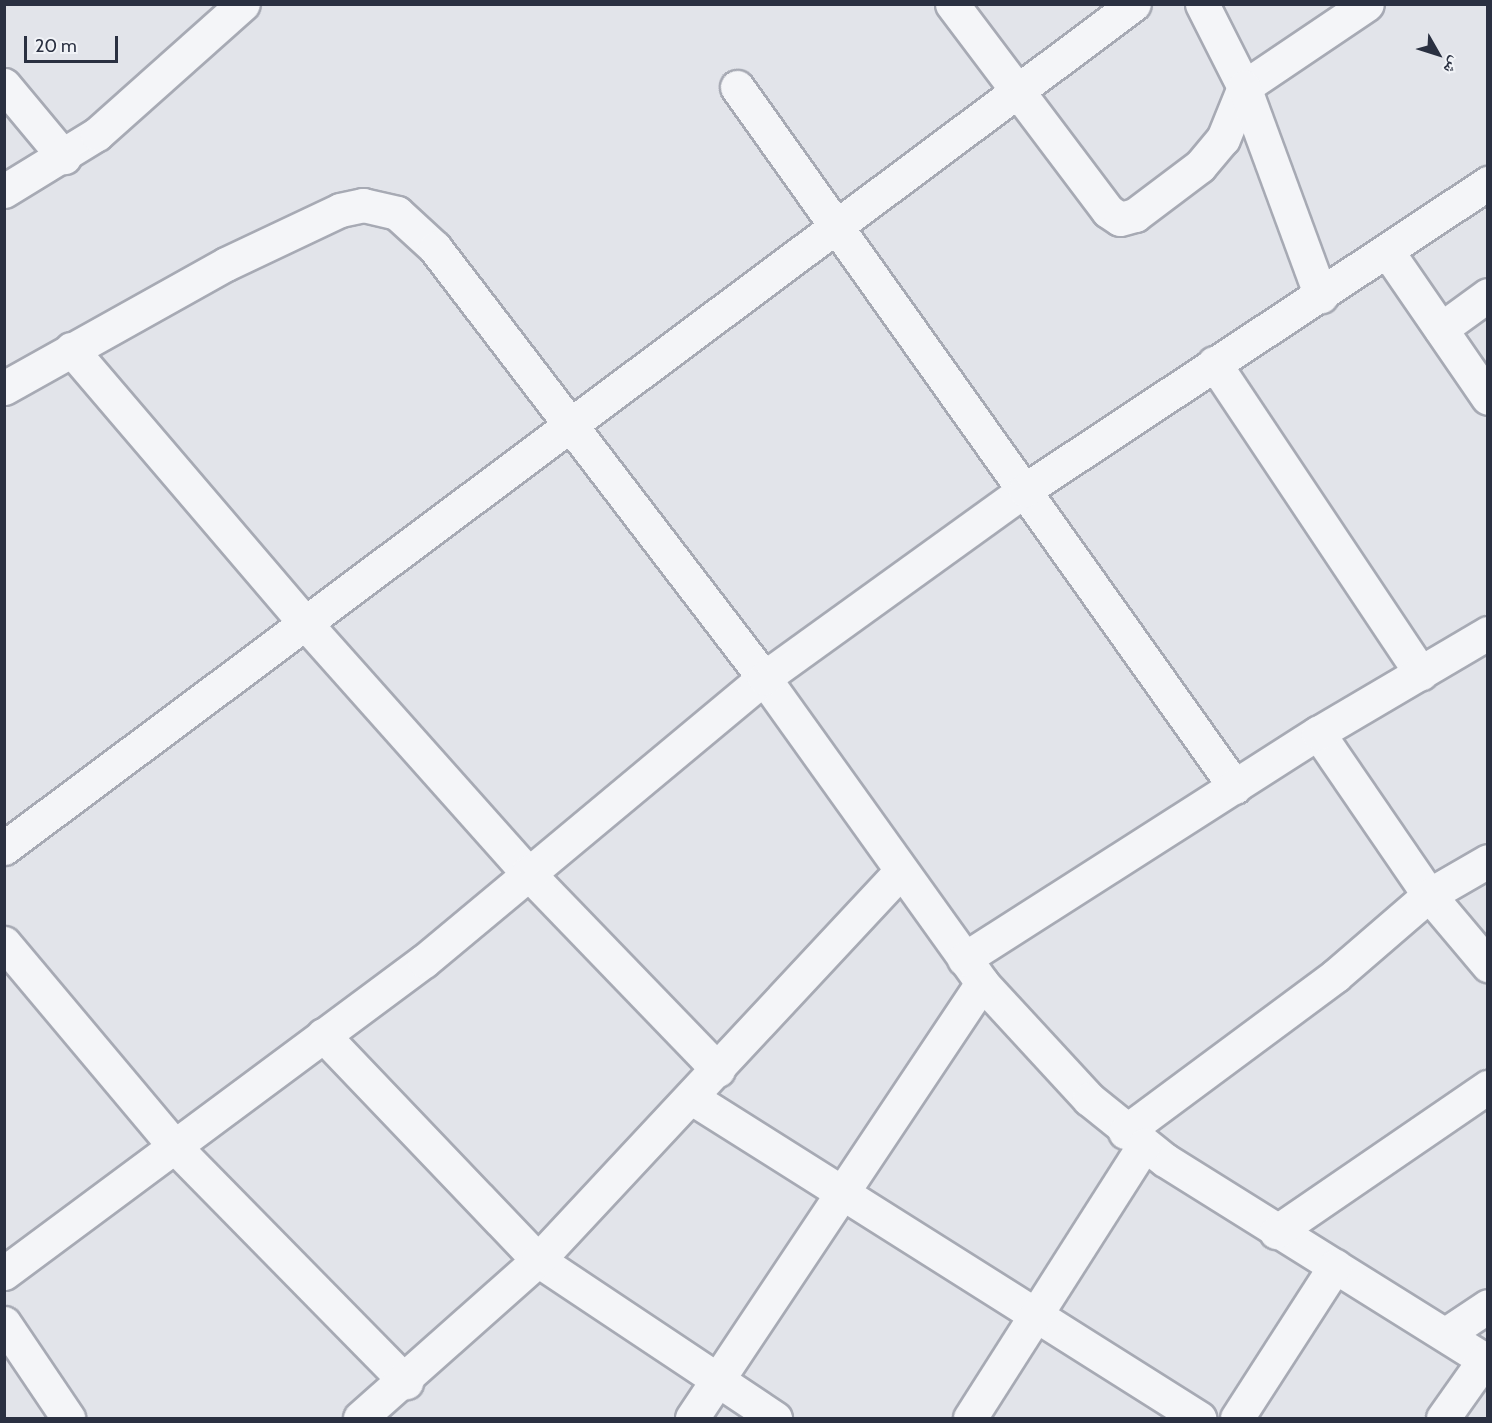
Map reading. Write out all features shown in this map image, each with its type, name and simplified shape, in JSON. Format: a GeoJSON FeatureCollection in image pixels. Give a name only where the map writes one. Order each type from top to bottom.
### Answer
{"type":"FeatureCollection","features":[{"type":"Feature","properties":{"kind":"street"},"geometry":{"type":"LineString","coordinates":[[4,190],[64,157],[97,134],[243,4]]}},
{"type":"Feature","properties":{"kind":"street"},"geometry":{"type":"LineString","coordinates":[[952,4],[1021,91],[1108,211],[1120,219],[1135,215],[1200,166],[1224,139],[1244,87],[1367,4]]}},
{"type":"Feature","properties":{"kind":"street"},"geometry":{"type":"LineString","coordinates":[[4,848],[838,229],[1134,4]]}},
{"type":"Feature","properties":{"kind":"street"},"geometry":{"type":"LineString","coordinates":[[1202,4],[1244,87],[1321,296]]}},
{"type":"Feature","properties":{"kind":"street"},"geometry":{"type":"LineString","coordinates":[[4,85],[64,157]]}},
{"type":"Feature","properties":{"kind":"street"},"geometry":{"type":"LineString","coordinates":[[737,87],[1235,786]]}},
{"type":"Feature","properties":{"kind":"street"},"geometry":{"type":"LineString","coordinates":[[4,1273],[177,1149],[323,1035],[424,961],[527,872],[764,678],[1025,490],[1214,363],[1321,296],[1488,183]]}},
{"type":"Feature","properties":{"kind":"street"},"geometry":{"type":"LineString","coordinates":[[4,388],[226,264],[340,210],[381,207],[397,213],[435,248],[764,678],[973,971],[1135,1138],[1276,1232],[1446,1334],[1486,1361],[1443,1419]]}},
{"type":"Feature","properties":{"kind":"street"},"geometry":{"type":"LineString","coordinates":[[1387,251],[1488,398]]}},
{"type":"Feature","properties":{"kind":"street"},"geometry":{"type":"LineString","coordinates":[[1441,329],[1488,295]]}},
{"type":"Feature","properties":{"kind":"street"},"geometry":{"type":"LineString","coordinates":[[71,349],[306,624],[527,872],[718,1071]]}},
{"type":"Feature","properties":{"kind":"street"},"geometry":{"type":"LineString","coordinates":[[1214,363],[1421,673]]}},
{"type":"Feature","properties":{"kind":"street"},"geometry":{"type":"LineString","coordinates":[[692,1419],[843,1190],[973,971],[1235,786],[1318,733],[1488,633]]}},
{"type":"Feature","properties":{"kind":"street"},"geometry":{"type":"LineString","coordinates":[[1318,733],[1429,895],[1488,965]]}},
{"type":"Feature","properties":{"kind":"street"},"geometry":{"type":"LineString","coordinates":[[969,1419],[1035,1316],[1135,1138],[1335,976],[1429,895],[1488,861]]}},
{"type":"Feature","properties":{"kind":"street"},"geometry":{"type":"LineString","coordinates":[[360,1419],[406,1382],[538,1260],[718,1071],[901,871]]}},
{"type":"Feature","properties":{"kind":"street"},"geometry":{"type":"LineString","coordinates":[[4,943],[177,1149],[406,1382]]}},
{"type":"Feature","properties":{"kind":"street"},"geometry":{"type":"LineString","coordinates":[[323,1035],[538,1260],[716,1383],[775,1419]]}},
{"type":"Feature","properties":{"kind":"street"},"geometry":{"type":"LineString","coordinates":[[1276,1232],[1488,1087]]}},
{"type":"Feature","properties":{"kind":"street"},"geometry":{"type":"LineString","coordinates":[[692,1098],[843,1190],[1035,1316],[1199,1419]]}},
{"type":"Feature","properties":{"kind":"street"},"geometry":{"type":"LineString","coordinates":[[1237,1419],[1335,1266]]}},
{"type":"Feature","properties":{"kind":"street"},"geometry":{"type":"LineString","coordinates":[[1446,1334],[1488,1305]]}},
{"type":"Feature","properties":{"kind":"street"},"geometry":{"type":"LineString","coordinates":[[4,1323],[68,1419]]}}]}
